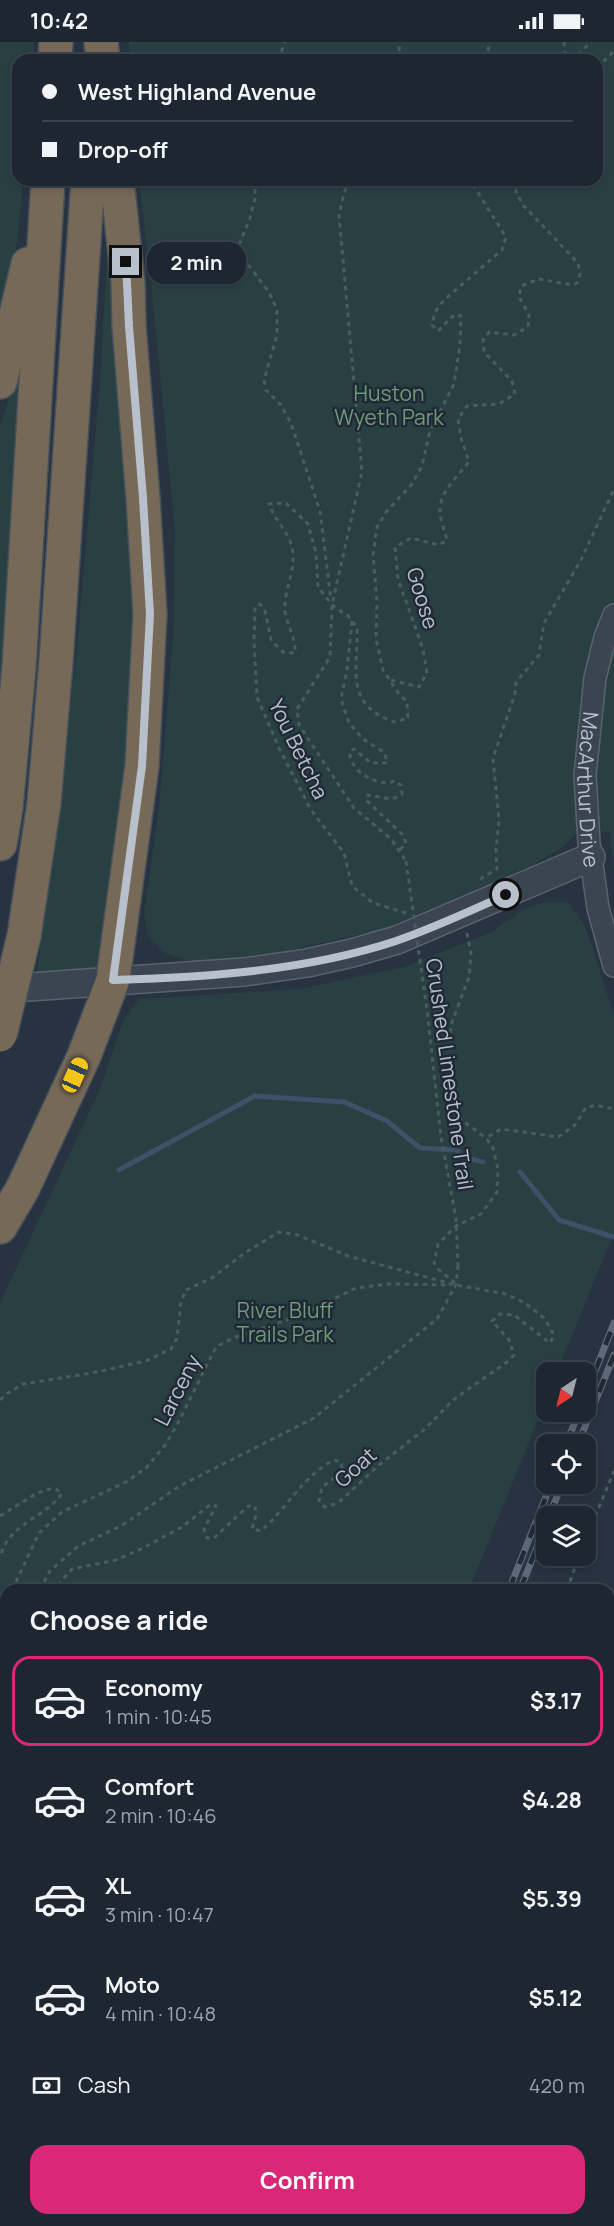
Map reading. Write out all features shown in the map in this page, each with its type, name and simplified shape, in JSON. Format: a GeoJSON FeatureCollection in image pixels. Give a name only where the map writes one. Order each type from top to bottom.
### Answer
{"type":"FeatureCollection","features":[{"type":"Feature","properties":{"kind":"highway"},"geometry":{"type":"LineString","coordinates":[[0,382],[47,186]]}},
{"type":"Feature","properties":{"kind":"highway"},"geometry":{"type":"LineString","coordinates":[[0,844],[6,808],[19,667],[48,186]]}},
{"type":"Feature","properties":{"kind":"highway"},"geometry":{"type":"LineString","coordinates":[[0,1035],[24,936],[44,803],[56,662],[88,186]]}},
{"type":"Feature","properties":{"kind":"highway"},"geometry":{"type":"LineString","coordinates":[[0,1227],[23,1188],[47,1138],[84,1056],[113,980],[142,766],[150,614],[143,498],[129,338],[128,282],[118,186]]}},
{"type":"Feature","properties":{"kind":"street","name":"MacArthur Drive"},"geometry":{"type":"LineString","coordinates":[[614,615],[605,637],[595,678],[585,775],[591,857],[598,908],[614,966]]}},
{"type":"Feature","properties":{"kind":"street"},"geometry":{"type":"LineString","coordinates":[[0,989],[113,980],[180,978],[307,963],[352,953],[397,940],[463,914],[591,857]]}},
{"type":"Feature","properties":{"kind":"path"},"geometry":{"type":"LineString","coordinates":[[578,54],[591,42]]}},
{"type":"Feature","properties":{"kind":"path"},"geometry":{"type":"LineString","coordinates":[[603,62],[614,51]]}},
{"type":"Feature","properties":{"kind":"path"},"geometry":{"type":"LineString","coordinates":[[254,186],[252,208],[239,245],[243,258],[278,310],[277,335],[264,380],[266,390],[281,405],[291,423],[320,511],[332,604],[357,627],[356,685],[363,700],[373,711],[394,722],[408,718],[407,702],[383,670],[376,639],[377,602],[373,555],[376,527],[386,512],[412,484],[422,466],[434,422],[454,384],[460,345],[461,316],[455,314],[438,331],[432,325],[435,312],[462,283],[502,250],[506,237],[474,186]]}},
{"type":"Feature","properties":{"kind":"path","name":"Crushed Limestone Trail"},"geometry":{"type":"LineString","coordinates":[[43,1584],[50,1571],[78,1546],[121,1526],[178,1486],[314,1418],[437,1319],[456,1285],[458,1266],[456,1226],[441,1137],[427,1010],[406,861],[392,840],[354,807],[300,725],[297,709],[330,657],[332,604],[362,472],[339,215],[347,186]]}},
{"type":"Feature","properties":{"kind":"path","name":"Goose"},"geometry":{"type":"LineString","coordinates":[[390,680],[419,687],[427,673],[423,649],[398,579],[395,547],[411,538],[439,545],[447,540],[440,512],[441,502],[444,493],[469,462],[461,438],[458,419],[467,406],[499,404],[514,394],[512,381],[484,352],[483,340],[489,332],[514,335],[528,327],[529,314],[519,297],[521,286],[539,279],[572,285],[577,283],[580,274],[578,263],[522,204],[514,186]]}},
{"type":"Feature","properties":{"kind":"path"},"geometry":{"type":"LineString","coordinates":[[472,883],[497,869],[496,849],[499,820],[493,758],[515,693],[516,682],[539,654],[544,623],[581,560],[614,489]]}},
{"type":"Feature","properties":{"kind":"path","name":"You Betcha"},"geometry":{"type":"LineString","coordinates":[[332,604],[318,587],[316,553],[308,524],[286,503],[269,504],[273,516],[291,542],[293,566],[285,611],[296,643],[295,652],[283,652],[271,640],[265,611],[260,604],[255,608],[257,697],[279,748],[311,810],[344,853],[352,886],[373,903],[407,913],[416,909]]}},
{"type":"Feature","properties":{"kind":"path"},"geometry":{"type":"LineString","coordinates":[[352,621],[347,670],[341,699],[349,723],[363,739],[385,753],[387,763],[371,763],[354,749],[350,751],[350,756],[357,769],[374,781],[387,784],[395,781],[401,785],[402,794],[397,798],[387,800],[368,795],[366,800],[403,834],[406,843],[399,851]]}},
{"type":"Feature","properties":{"kind":"path"},"geometry":{"type":"LineString","coordinates":[[456,1285],[434,1263],[438,1244],[456,1226],[481,1214],[497,1192],[498,1169],[493,1148],[486,1138],[460,1119],[453,1104],[449,1038],[452,1022],[469,977],[471,954],[463,914]]}},
{"type":"Feature","properties":{"kind":"path"},"geometry":{"type":"LineString","coordinates":[[486,1138],[501,1129],[558,1137],[575,1125],[585,1109],[596,1105],[614,1109]]}},
{"type":"Feature","properties":{"kind":"path"},"geometry":{"type":"LineString","coordinates":[[0,1401],[6,1394],[23,1384],[92,1373],[146,1361],[171,1349],[177,1338],[181,1302],[186,1290],[212,1278],[243,1254],[279,1232],[298,1235],[348,1256],[456,1285]]}},
{"type":"Feature","properties":{"kind":"path","name":"Larceny"},"geometry":{"type":"LineString","coordinates":[[15,1584],[39,1533],[62,1512],[126,1482],[146,1468],[166,1444],[216,1347],[233,1338],[301,1315],[356,1288],[388,1284],[456,1285]]}},
{"type":"Feature","properties":{"kind":"path","name":"Goat"},"geometry":{"type":"LineString","coordinates":[[58,1584],[72,1569],[116,1560],[144,1548],[182,1527],[211,1504],[216,1506],[204,1529],[207,1538],[214,1538],[248,1506],[255,1506],[256,1515],[252,1528],[261,1531],[308,1479],[334,1460],[342,1462],[343,1472],[322,1487],[319,1501],[325,1507],[338,1503],[379,1465],[425,1429],[453,1400],[514,1355],[509,1340],[492,1321],[501,1314],[514,1316],[549,1343],[554,1335],[544,1318],[525,1303],[506,1294],[456,1285]]}},
{"type":"Feature","properties":{"kind":"path"},"geometry":{"type":"LineString","coordinates":[[596,1514],[614,1471]]}},
{"type":"Feature","properties":{"kind":"path"},"geometry":{"type":"LineString","coordinates":[[0,1516],[37,1493],[54,1488],[62,1493],[56,1503],[36,1515],[10,1537],[0,1556]]}},
{"type":"Feature","properties":{"kind":"path"},"geometry":{"type":"LineString","coordinates":[[569,1584],[575,1566]]}},
{"type":"Feature","properties":{"kind":"green space"},"geometry":{"type":"Polygon","coordinates":[[[0,42],[34,42],[33,54],[12,54],[12,186],[23,186],[15,256],[0,331],[0,42]]]}},
{"type":"Feature","properties":{"kind":"green space","name":"Huston Wyeth Park"},"geometry":{"type":"Polygon","coordinates":[[[129,42],[614,42],[614,871],[610,832],[578,832],[563,847],[533,865],[384,929],[231,963],[197,963],[167,954],[148,936],[144,915],[159,808],[174,625],[175,530],[140,186],[603,186],[603,54],[129,54],[129,42]]]}},
{"type":"Feature","properties":{"kind":"green space"},"geometry":{"type":"Polygon","coordinates":[[[112,186],[152,550],[109,968],[37,976],[76,658],[100,383],[112,186]]]}},
{"type":"Feature","properties":{"kind":"green space"},"geometry":{"type":"Polygon","coordinates":[[[26,342],[0,714],[0,426],[26,342]]]}},
{"type":"Feature","properties":{"kind":"green space","name":"River Bluff Trails Park"},"geometry":{"type":"Polygon","coordinates":[[[546,902],[568,902],[585,926],[614,1014],[614,1233],[561,1362],[536,1362],[537,1422],[471,1584],[0,1584],[0,1303],[100,1089],[124,1019],[139,999],[300,989],[404,967],[490,933],[526,908],[546,902]]]}},
{"type":"Feature","properties":{"kind":"waterway"},"geometry":{"type":"LineString","coordinates":[[119,1170],[255,1096],[344,1102],[387,1121],[420,1148],[456,1150],[467,1158],[483,1162]]}},
{"type":"Feature","properties":{"kind":"waterway"},"geometry":{"type":"LineString","coordinates":[[520,1172],[559,1220],[614,1237]]}},
{"type":"Feature","properties":{"kind":"railway"},"geometry":{"type":"LineString","coordinates":[[596,1369],[614,1323]]}},
{"type":"Feature","properties":{"kind":"railway"},"geometry":{"type":"LineString","coordinates":[[582,1434],[614,1355]]}},
{"type":"Feature","properties":{"kind":"railway"},"geometry":{"type":"LineString","coordinates":[[570,1434],[575,1422]]}},
{"type":"Feature","properties":{"kind":"railway"},"geometry":{"type":"LineString","coordinates":[[511,1584],[547,1494]]}},
{"type":"Feature","properties":{"kind":"railway"},"geometry":{"type":"LineString","coordinates":[[553,1506],[558,1494]]}},
{"type":"Feature","properties":{"kind":"railway"},"geometry":{"type":"LineString","coordinates":[[522,1584],[536,1549]]}},
{"type":"Feature","properties":{"kind":"route"},"geometry":{"type":"LineString","coordinates":[[126,262],[150,614],[142,766],[113,980],[180,978],[307,963],[397,940],[506,895]]}}]}
